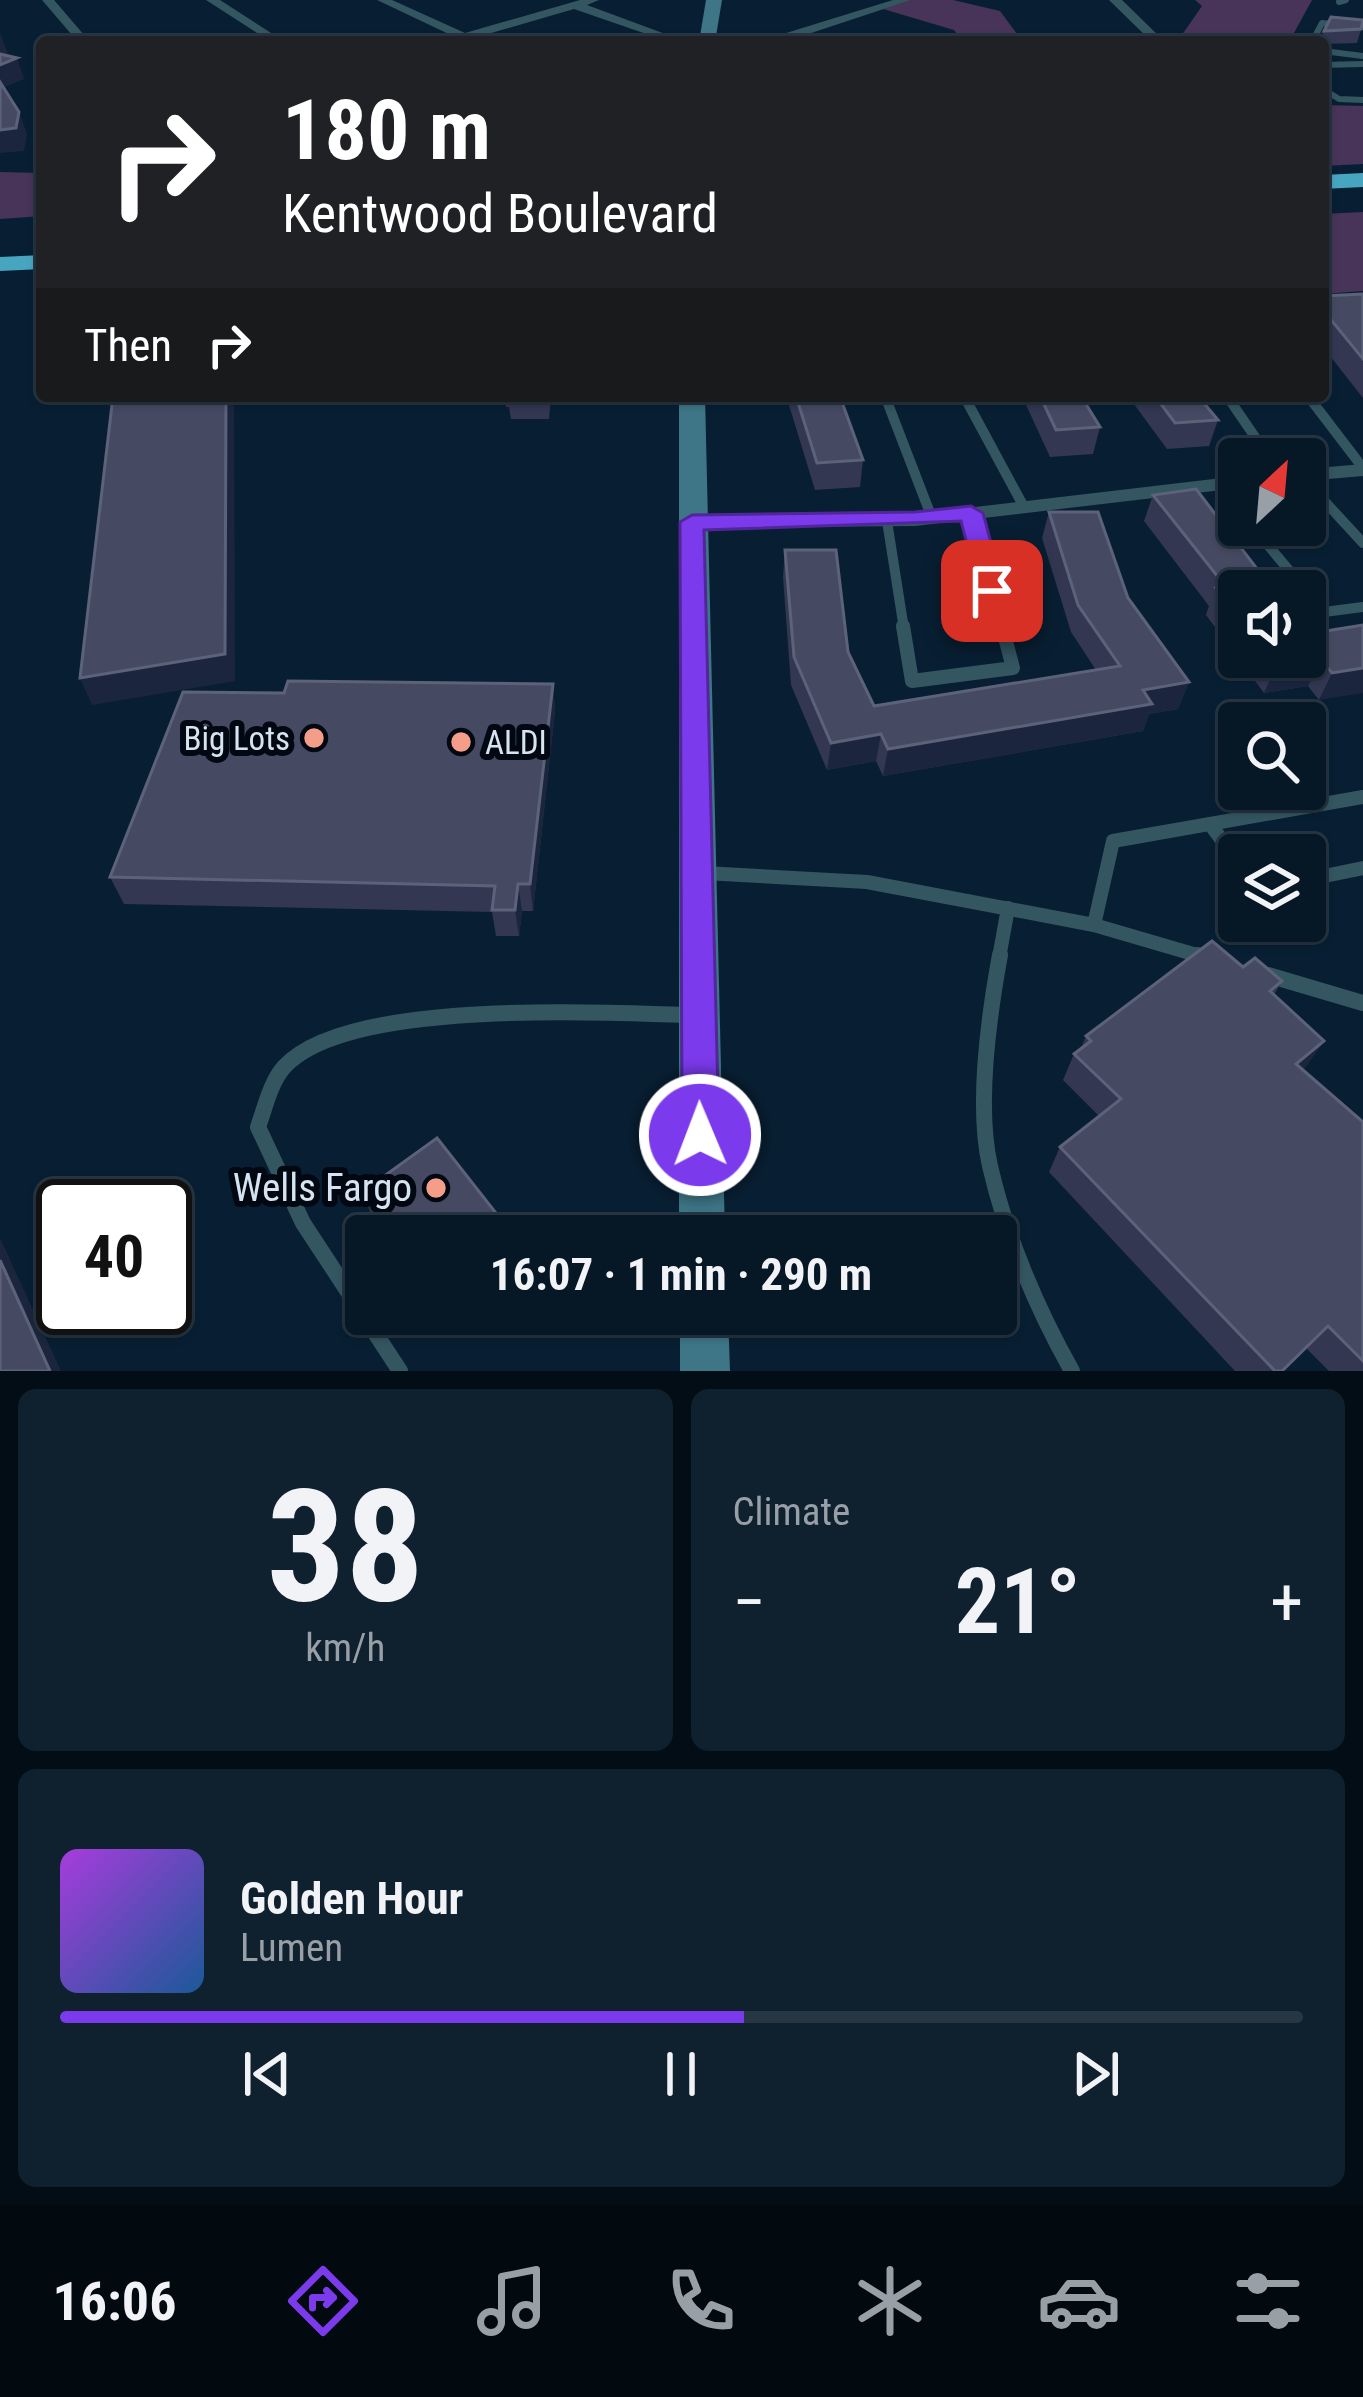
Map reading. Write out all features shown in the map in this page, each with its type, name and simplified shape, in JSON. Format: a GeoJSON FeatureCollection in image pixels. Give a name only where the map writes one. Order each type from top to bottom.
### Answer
{"type":"FeatureCollection","features":[{"type":"Feature","properties":{"kind":"highway"},"geometry":{"type":"LineString","coordinates":[[1329,182],[1363,180]]}},
{"type":"Feature","properties":{"kind":"highway"},"geometry":{"type":"LineString","coordinates":[[1329,197],[1363,195]]}},
{"type":"Feature","properties":{"kind":"highway"},"geometry":{"type":"LineString","coordinates":[[0,247],[36,245]]}},
{"type":"Feature","properties":{"kind":"highway"},"geometry":{"type":"LineString","coordinates":[[0,264],[36,262]]}},
{"type":"Feature","properties":{"kind":"street"},"geometry":{"type":"LineString","coordinates":[[48,0],[79,36]]}},
{"type":"Feature","properties":{"kind":"street"},"geometry":{"type":"LineString","coordinates":[[212,0],[269,36]]}},
{"type":"Feature","properties":{"kind":"street"},"geometry":{"type":"LineString","coordinates":[[383,0],[463,36]]}},
{"type":"Feature","properties":{"kind":"street"},"geometry":{"type":"LineString","coordinates":[[478,36],[570,3],[593,0]]}},
{"type":"Feature","properties":{"kind":"street"},"geometry":{"type":"LineString","coordinates":[[709,36],[714,0]]}},
{"type":"Feature","properties":{"kind":"street"},"geometry":{"type":"LineString","coordinates":[[790,36],[904,0]]}},
{"type":"Feature","properties":{"kind":"street"},"geometry":{"type":"LineString","coordinates":[[1115,0],[1153,36]]}},
{"type":"Feature","properties":{"kind":"street"},"geometry":{"type":"LineString","coordinates":[[570,3],[662,34]]}},
{"type":"Feature","properties":{"kind":"street"},"geometry":{"type":"LineString","coordinates":[[692,402],[702,1215]]}},
{"type":"Feature","properties":{"kind":"street"},"geometry":{"type":"LineString","coordinates":[[1326,475],[1363,469]]}},
{"type":"Feature","properties":{"kind":"street"},"geometry":{"type":"LineString","coordinates":[[692,522],[932,518],[1218,485]]}},
{"type":"Feature","properties":{"kind":"street"},"geometry":{"type":"LineString","coordinates":[[704,1335],[705,1371]]}},
{"type":"Feature","properties":{"kind":"lane"},"geometry":{"type":"LineString","coordinates":[[1315,36],[1322,23],[1363,27]]}},
{"type":"Feature","properties":{"kind":"lane"},"geometry":{"type":"LineString","coordinates":[[1329,52],[1363,60]]}},
{"type":"Feature","properties":{"kind":"lane"},"geometry":{"type":"LineString","coordinates":[[1329,64],[1363,60]]}},
{"type":"Feature","properties":{"kind":"lane"},"geometry":{"type":"LineString","coordinates":[[1329,93],[1339,99],[1363,100]]}},
{"type":"Feature","properties":{"kind":"lane"},"geometry":{"type":"LineString","coordinates":[[887,402],[932,518]]}},
{"type":"Feature","properties":{"kind":"lane"},"geometry":{"type":"LineString","coordinates":[[967,402],[1024,507]]}},
{"type":"Feature","properties":{"kind":"lane"},"geometry":{"type":"LineString","coordinates":[[1231,402],[1256,438]]}},
{"type":"Feature","properties":{"kind":"lane"},"geometry":{"type":"LineString","coordinates":[[1313,402],[1363,469]]}},
{"type":"Feature","properties":{"kind":"lane"},"geometry":{"type":"LineString","coordinates":[[1326,502],[1363,543]]}},
{"type":"Feature","properties":{"kind":"lane"},"geometry":{"type":"LineString","coordinates":[[887,520],[912,681],[1012,668],[971,513]]}},
{"type":"Feature","properties":{"kind":"lane"},"geometry":{"type":"LineString","coordinates":[[1268,546],[1324,613],[1363,608]]}},
{"type":"Feature","properties":{"kind":"lane"},"geometry":{"type":"LineString","coordinates":[[1094,925],[1113,841],[1363,796]]}},
{"type":"Feature","properties":{"kind":"lane"},"geometry":{"type":"LineString","coordinates":[[1210,824],[1218,834]]}},
{"type":"Feature","properties":{"kind":"lane"},"geometry":{"type":"LineString","coordinates":[[1326,876],[1363,868]]}},
{"type":"Feature","properties":{"kind":"lane"},"geometry":{"type":"LineString","coordinates":[[697,873],[866,882],[1094,925],[1228,964]]}},
{"type":"Feature","properties":{"kind":"lane"},"geometry":{"type":"LineString","coordinates":[[1008,908],[986,1033],[989,1163],[1042,1318],[1072,1371]]}},
{"type":"Feature","properties":{"kind":"lane"},"geometry":{"type":"LineString","coordinates":[[1251,970],[1363,1003]]}},
{"type":"Feature","properties":{"kind":"lane"},"geometry":{"type":"LineString","coordinates":[[400,1371],[320,1258],[281,1191],[258,1126],[285,1065],[344,1033],[531,1013],[699,1016]]}},
{"type":"Feature","properties":{"kind":"shaded area"},"geometry":{"type":"Polygon","coordinates":[[[910,0],[953,0],[1000,11],[1019,36],[958,36],[954,30],[883,9],[910,0]]]}},
{"type":"Feature","properties":{"kind":"shaded area"},"geometry":{"type":"Polygon","coordinates":[[[1195,0],[1312,0],[1292,36],[1181,36],[1202,6],[1195,0]]]}},
{"type":"Feature","properties":{"kind":"shaded area"},"geometry":{"type":"Polygon","coordinates":[[[1329,105],[1363,106],[1363,164],[1329,166],[1329,105]]]}},
{"type":"Feature","properties":{"kind":"shaded area"},"geometry":{"type":"Polygon","coordinates":[[[0,172],[36,173],[36,216],[0,219],[0,172]]]}},
{"type":"Feature","properties":{"kind":"shaded area"},"geometry":{"type":"Polygon","coordinates":[[[1363,212],[1363,291],[1329,294],[1329,214],[1363,212]]]}},
{"type":"Feature","properties":{"kind":"building"},"geometry":{"type":"Polygon","coordinates":[[[1331,17],[1363,20],[1361,29],[1324,31],[1331,17]]]}},
{"type":"Feature","properties":{"kind":"building"},"geometry":{"type":"Polygon","coordinates":[[[0,54],[17,58],[0,65],[0,54]]]}},
{"type":"Feature","properties":{"kind":"building"},"geometry":{"type":"Polygon","coordinates":[[[0,82],[19,112],[16,128],[0,130],[0,82]]]}},
{"type":"Feature","properties":{"kind":"building"},"geometry":{"type":"Polygon","coordinates":[[[1363,294],[1363,359],[1329,317],[1329,296],[1363,294]]]}},
{"type":"Feature","properties":{"kind":"building"},"geometry":{"type":"Polygon","coordinates":[[[112,402],[226,402],[225,654],[80,678],[112,402]]]}},
{"type":"Feature","properties":{"kind":"building"},"geometry":{"type":"Polygon","coordinates":[[[798,402],[842,402],[863,460],[817,463],[798,402]]]}},
{"type":"Feature","properties":{"kind":"building"},"geometry":{"type":"Polygon","coordinates":[[[1043,402],[1085,402],[1100,427],[1056,430],[1043,402]]]}},
{"type":"Feature","properties":{"kind":"building"},"geometry":{"type":"Polygon","coordinates":[[[1159,402],[1203,402],[1218,420],[1175,423],[1159,402]]]}},
{"type":"Feature","properties":{"kind":"building"},"geometry":{"type":"Polygon","coordinates":[[[1196,489],[1218,518],[1218,546],[1240,546],[1258,570],[1218,570],[1218,577],[1153,495],[1196,489]]]}},
{"type":"Feature","properties":{"kind":"building"},"geometry":{"type":"Polygon","coordinates":[[[1049,512],[1098,512],[1128,598],[1189,682],[1143,690],[1152,704],[888,749],[881,734],[831,743],[794,657],[785,550],[836,550],[848,652],[874,706],[1120,666],[1078,605],[1049,512]]]}},
{"type":"Feature","properties":{"kind":"building"},"geometry":{"type":"Polygon","coordinates":[[[1363,625],[1363,668],[1332,673],[1326,665],[1326,631],[1363,625]]]}},
{"type":"Feature","properties":{"kind":"building"},"geometry":{"type":"Polygon","coordinates":[[[288,681],[553,684],[530,884],[518,884],[515,910],[492,910],[495,886],[110,877],[183,692],[284,693],[288,681]]]}},
{"type":"Feature","properties":{"kind":"building"},"geometry":{"type":"Polygon","coordinates":[[[1212,941],[1243,967],[1255,958],[1282,981],[1270,991],[1324,1041],[1296,1064],[1363,1122],[1363,1361],[1328,1326],[1282,1371],[1275,1371],[1060,1147],[1121,1099],[1074,1054],[1091,1041],[1086,1036],[1212,941]]]}},
{"type":"Feature","properties":{"kind":"building"},"geometry":{"type":"Polygon","coordinates":[[[437,1138],[498,1215],[379,1215],[362,1192],[437,1138]]]}},
{"type":"Feature","properties":{"kind":"building"},"geometry":{"type":"Polygon","coordinates":[[[0,1260],[50,1371],[0,1371],[0,1260]]]}},
{"type":"Feature","properties":{"kind":"place","name":"Big Lots"},"geometry":{"type":"Point","coordinates":[314,738]}},
{"type":"Feature","properties":{"kind":"place","name":"ALDI"},"geometry":{"type":"Point","coordinates":[461,742]}},
{"type":"Feature","properties":{"kind":"place","name":"Wells Fargo"},"geometry":{"type":"Point","coordinates":[436,1188]}},
{"type":"Feature","properties":{"kind":"route"},"geometry":{"type":"LineString","coordinates":[[700,1135],[692,522],[915,520],[971,513],[992,591]]}}]}
